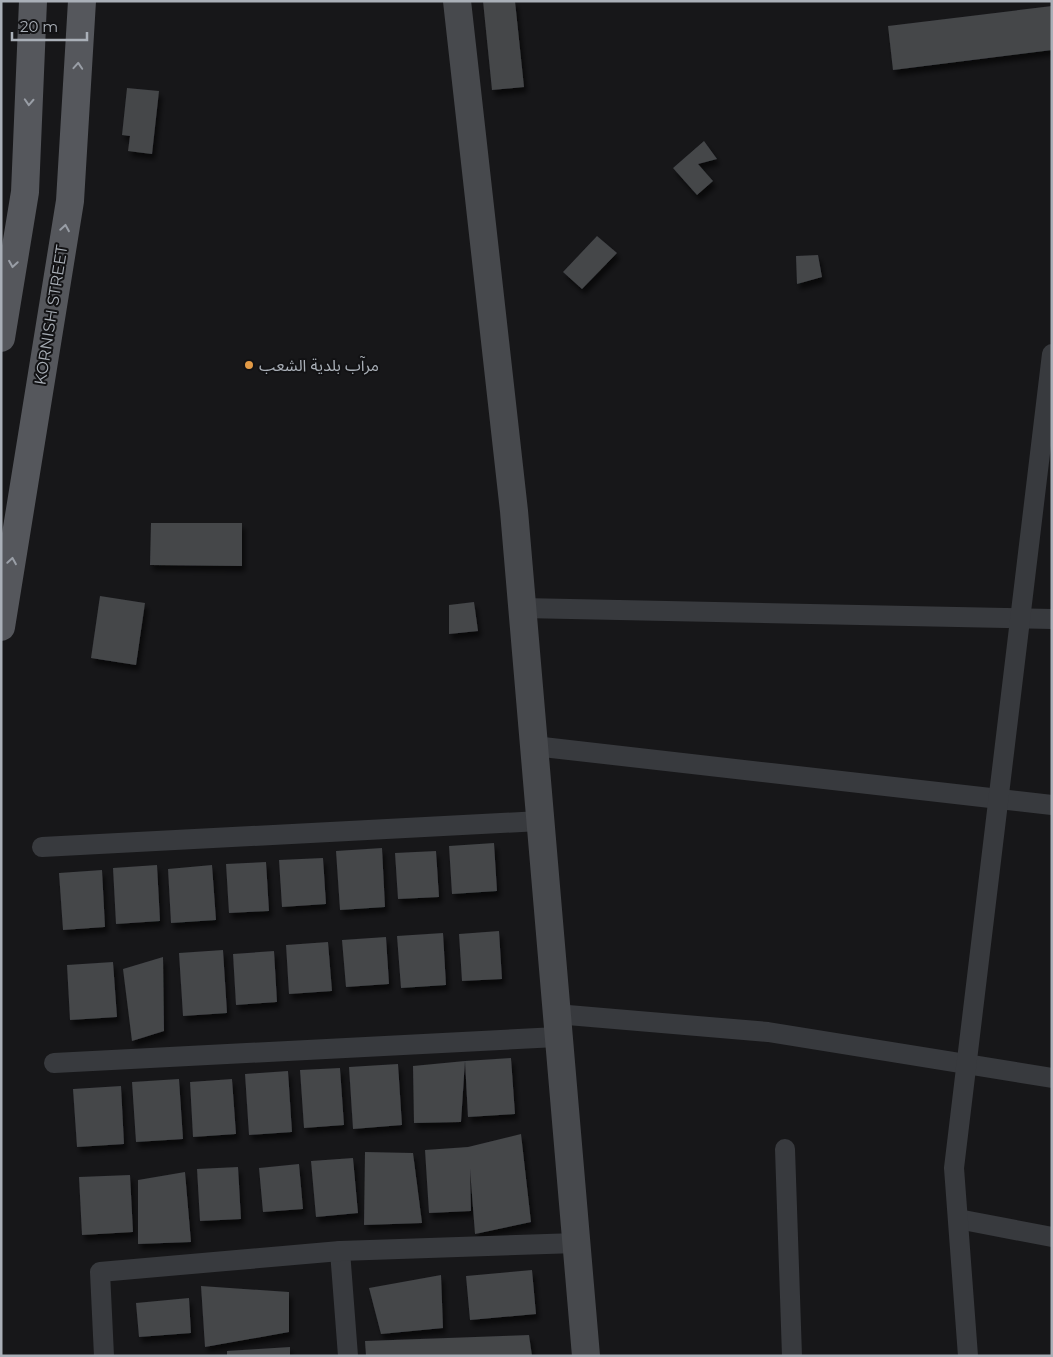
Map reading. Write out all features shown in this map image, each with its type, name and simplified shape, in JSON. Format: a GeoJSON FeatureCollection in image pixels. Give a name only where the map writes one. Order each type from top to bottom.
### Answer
{"type":"FeatureCollection","features":[{"type":"Feature","properties":{"kind":"main road"},"geometry":{"type":"LineString","coordinates":[[1,338],[25,192],[34,1]]}},
{"type":"Feature","properties":{"kind":"main road","name":"KORNISH STREET"},"geometry":{"type":"LineString","coordinates":[[1,627],[70,201],[82,1]]}},
{"type":"Feature","properties":{"kind":"street"},"geometry":{"type":"LineString","coordinates":[[457,1],[514,511],[586,1356]]}},
{"type":"Feature","properties":{"kind":"street"},"geometry":{"type":"LineString","coordinates":[[968,1356],[954,1168],[1052,354]]}},
{"type":"Feature","properties":{"kind":"street"},"geometry":{"type":"LineString","coordinates":[[522,608],[1052,619]]}},
{"type":"Feature","properties":{"kind":"street"},"geometry":{"type":"LineString","coordinates":[[534,746],[1052,805]]}},
{"type":"Feature","properties":{"kind":"street"},"geometry":{"type":"LineString","coordinates":[[42,847],[540,821]]}},
{"type":"Feature","properties":{"kind":"street"},"geometry":{"type":"LineString","coordinates":[[54,1063],[557,1026],[768,1032],[1052,1078]]}},
{"type":"Feature","properties":{"kind":"street"},"geometry":{"type":"LineString","coordinates":[[785,1149],[792,1356]]}},
{"type":"Feature","properties":{"kind":"street"},"geometry":{"type":"LineString","coordinates":[[958,1219],[1052,1237]]}},
{"type":"Feature","properties":{"kind":"street"},"geometry":{"type":"LineString","coordinates":[[104,1356],[100,1272],[340,1251],[577,1243]]}},
{"type":"Feature","properties":{"kind":"street"},"geometry":{"type":"LineString","coordinates":[[340,1251],[348,1356]]}},
{"type":"Feature","properties":{"kind":"building"},"geometry":{"type":"Polygon","coordinates":[[[483,1],[515,1],[524,87],[492,90],[483,1]]]}},
{"type":"Feature","properties":{"kind":"building"},"geometry":{"type":"Polygon","coordinates":[[[1052,6],[1052,50],[893,70],[888,26],[1052,6]]]}},
{"type":"Feature","properties":{"kind":"building"},"geometry":{"type":"Polygon","coordinates":[[[127,88],[159,91],[152,154],[128,151],[130,136],[122,135],[127,88]]]}},
{"type":"Feature","properties":{"kind":"building"},"geometry":{"type":"Polygon","coordinates":[[[704,141],[717,159],[698,164],[713,181],[697,195],[673,168],[704,141]]]}},
{"type":"Feature","properties":{"kind":"building"},"geometry":{"type":"Polygon","coordinates":[[[597,236],[617,253],[582,289],[563,272],[597,236]]]}},
{"type":"Feature","properties":{"kind":"building"},"geometry":{"type":"Polygon","coordinates":[[[818,255],[822,277],[797,284],[796,256],[818,255]]]}},
{"type":"Feature","properties":{"kind":"building"},"geometry":{"type":"Polygon","coordinates":[[[151,523],[242,523],[242,566],[150,565],[151,523]]]}},
{"type":"Feature","properties":{"kind":"building"},"geometry":{"type":"Polygon","coordinates":[[[100,596],[145,603],[136,665],[91,658],[100,596]]]}},
{"type":"Feature","properties":{"kind":"building"},"geometry":{"type":"Polygon","coordinates":[[[474,602],[478,631],[449,634],[449,605],[474,602]]]}},
{"type":"Feature","properties":{"kind":"building"},"geometry":{"type":"Polygon","coordinates":[[[494,843],[497,891],[452,894],[449,846],[494,843]]]}},
{"type":"Feature","properties":{"kind":"building"},"geometry":{"type":"Polygon","coordinates":[[[382,848],[385,907],[340,910],[336,851],[382,848]]]}},
{"type":"Feature","properties":{"kind":"building"},"geometry":{"type":"Polygon","coordinates":[[[436,851],[439,897],[398,899],[395,853],[436,851]]]}},
{"type":"Feature","properties":{"kind":"building"},"geometry":{"type":"Polygon","coordinates":[[[323,858],[326,904],[282,907],[279,860],[323,858]]]}},
{"type":"Feature","properties":{"kind":"building"},"geometry":{"type":"Polygon","coordinates":[[[266,862],[269,911],[229,913],[226,864],[266,862]]]}},
{"type":"Feature","properties":{"kind":"building"},"geometry":{"type":"Polygon","coordinates":[[[157,865],[160,921],[116,924],[113,868],[157,865]]]}},
{"type":"Feature","properties":{"kind":"building"},"geometry":{"type":"Polygon","coordinates":[[[212,865],[216,920],[171,923],[168,869],[212,865]]]}},
{"type":"Feature","properties":{"kind":"building"},"geometry":{"type":"Polygon","coordinates":[[[102,870],[105,927],[63,930],[59,873],[102,870]]]}},
{"type":"Feature","properties":{"kind":"building"},"geometry":{"type":"Polygon","coordinates":[[[499,931],[502,979],[462,981],[459,934],[499,931]]]}},
{"type":"Feature","properties":{"kind":"building"},"geometry":{"type":"Polygon","coordinates":[[[443,933],[446,985],[401,988],[397,936],[443,933]]]}},
{"type":"Feature","properties":{"kind":"building"},"geometry":{"type":"Polygon","coordinates":[[[386,937],[389,984],[346,987],[342,940],[386,937]]]}},
{"type":"Feature","properties":{"kind":"building"},"geometry":{"type":"Polygon","coordinates":[[[328,942],[332,991],[289,994],[286,945],[328,942]]]}},
{"type":"Feature","properties":{"kind":"building"},"geometry":{"type":"Polygon","coordinates":[[[223,950],[227,1013],[183,1016],[179,953],[223,950]]]}},
{"type":"Feature","properties":{"kind":"building"},"geometry":{"type":"Polygon","coordinates":[[[274,951],[277,1002],[236,1005],[233,954],[274,951]]]}},
{"type":"Feature","properties":{"kind":"building"},"geometry":{"type":"Polygon","coordinates":[[[163,957],[164,1031],[132,1041],[123,969],[163,957]]]}},
{"type":"Feature","properties":{"kind":"building"},"geometry":{"type":"Polygon","coordinates":[[[113,962],[117,1017],[70,1020],[67,965],[113,962]]]}},
{"type":"Feature","properties":{"kind":"building"},"geometry":{"type":"Polygon","coordinates":[[[511,1058],[515,1114],[468,1117],[465,1061],[511,1058]]]}},
{"type":"Feature","properties":{"kind":"building"},"geometry":{"type":"Polygon","coordinates":[[[465,1061],[461,1122],[414,1123],[413,1066],[465,1061]]]}},
{"type":"Feature","properties":{"kind":"building"},"geometry":{"type":"Polygon","coordinates":[[[398,1064],[402,1125],[353,1129],[349,1067],[398,1064]]]}},
{"type":"Feature","properties":{"kind":"building"},"geometry":{"type":"Polygon","coordinates":[[[340,1068],[344,1125],[304,1128],[300,1070],[340,1068]]]}},
{"type":"Feature","properties":{"kind":"building"},"geometry":{"type":"Polygon","coordinates":[[[288,1071],[292,1132],[249,1135],[245,1074],[288,1071]]]}},
{"type":"Feature","properties":{"kind":"building"},"geometry":{"type":"Polygon","coordinates":[[[179,1079],[183,1139],[136,1142],[132,1082],[179,1079]]]}},
{"type":"Feature","properties":{"kind":"building"},"geometry":{"type":"Polygon","coordinates":[[[232,1079],[236,1134],[193,1137],[190,1082],[232,1079]]]}},
{"type":"Feature","properties":{"kind":"building"},"geometry":{"type":"Polygon","coordinates":[[[121,1086],[124,1144],[77,1147],[73,1089],[121,1086]]]}},
{"type":"Feature","properties":{"kind":"building"},"geometry":{"type":"Polygon","coordinates":[[[521,1134],[531,1222],[475,1234],[470,1169],[471,1211],[429,1213],[425,1150],[468,1147],[521,1134]]]}},
{"type":"Feature","properties":{"kind":"building"},"geometry":{"type":"Polygon","coordinates":[[[365,1152],[413,1153],[422,1223],[364,1225],[365,1152]]]}},
{"type":"Feature","properties":{"kind":"building"},"geometry":{"type":"Polygon","coordinates":[[[353,1158],[358,1213],[316,1217],[311,1161],[353,1158]]]}},
{"type":"Feature","properties":{"kind":"building"},"geometry":{"type":"Polygon","coordinates":[[[299,1164],[303,1209],[263,1212],[259,1168],[299,1164]]]}},
{"type":"Feature","properties":{"kind":"building"},"geometry":{"type":"Polygon","coordinates":[[[238,1167],[241,1219],[200,1221],[197,1169],[238,1167]]]}},
{"type":"Feature","properties":{"kind":"building"},"geometry":{"type":"Polygon","coordinates":[[[185,1172],[191,1242],[138,1244],[138,1180],[185,1172]]]}},
{"type":"Feature","properties":{"kind":"building"},"geometry":{"type":"Polygon","coordinates":[[[130,1175],[133,1232],[82,1235],[79,1177],[130,1175]]]}},
{"type":"Feature","properties":{"kind":"building"},"geometry":{"type":"Polygon","coordinates":[[[532,1270],[536,1314],[470,1320],[466,1276],[532,1270]]]}},
{"type":"Feature","properties":{"kind":"building"},"geometry":{"type":"Polygon","coordinates":[[[441,1275],[443,1328],[381,1334],[369,1288],[441,1275]]]}},
{"type":"Feature","properties":{"kind":"building"},"geometry":{"type":"Polygon","coordinates":[[[201,1286],[289,1292],[289,1332],[205,1347],[201,1286]]]}},
{"type":"Feature","properties":{"kind":"building"},"geometry":{"type":"Polygon","coordinates":[[[189,1298],[191,1333],[139,1337],[136,1303],[189,1298]]]}},
{"type":"Feature","properties":{"kind":"building"},"geometry":{"type":"Polygon","coordinates":[[[529,1335],[532,1356],[366,1356],[365,1341],[529,1335]]]}},
{"type":"Feature","properties":{"kind":"building"},"geometry":{"type":"Polygon","coordinates":[[[290,1347],[290,1356],[227,1356],[227,1351],[290,1347]]]}},
{"type":"Feature","properties":{"kind":"place","name":"مرآب بلدية الشعب"},"geometry":{"type":"Point","coordinates":[249,365]}}]}
